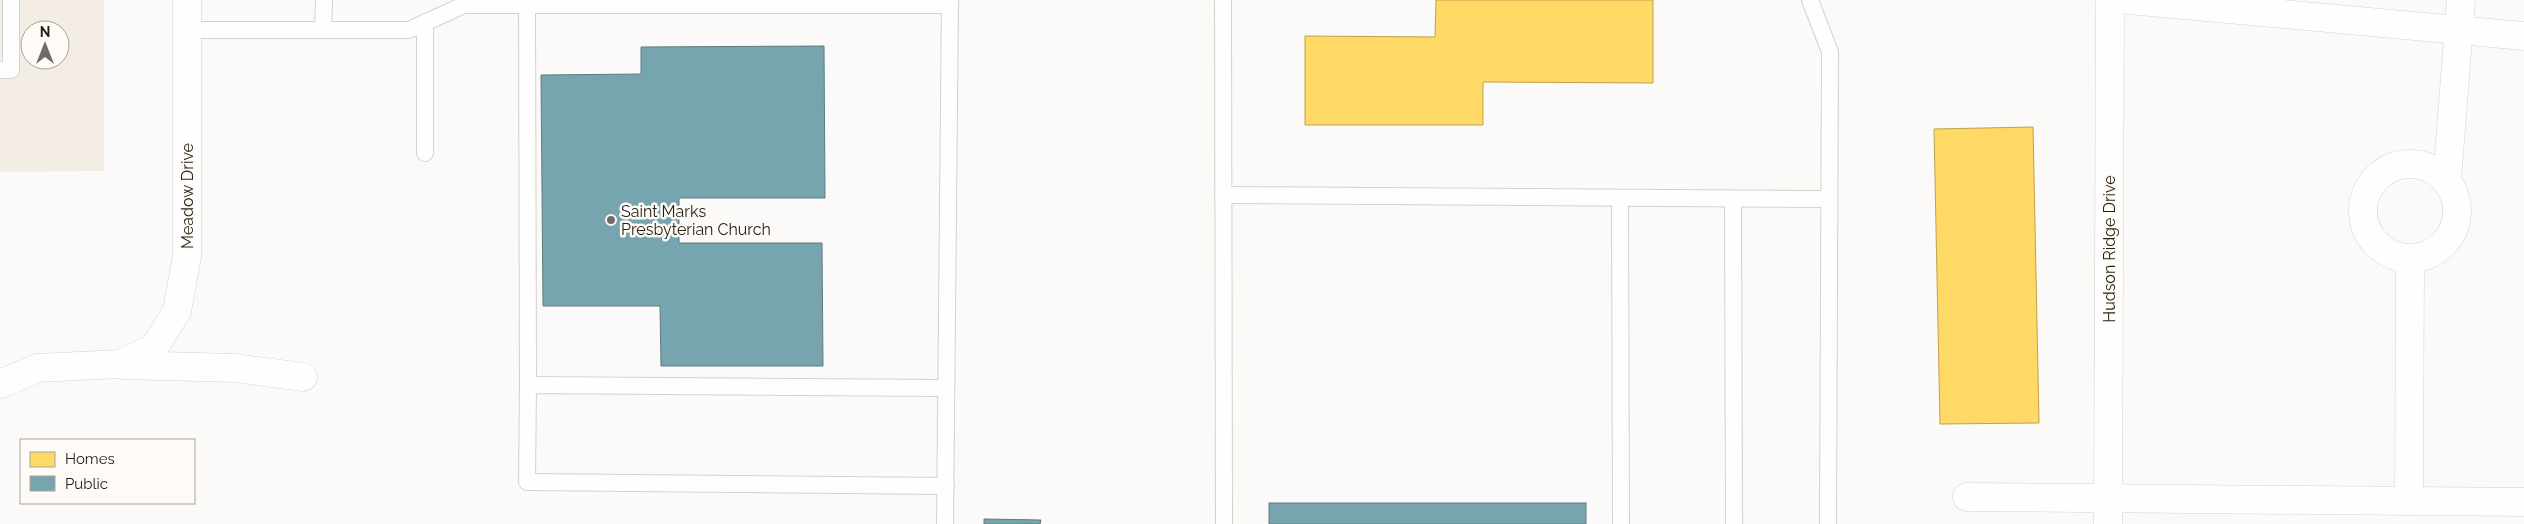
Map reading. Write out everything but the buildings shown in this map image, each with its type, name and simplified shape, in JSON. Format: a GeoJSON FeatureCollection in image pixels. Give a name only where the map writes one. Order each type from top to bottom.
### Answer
{"type":"FeatureCollection","features":[{"type":"Feature","properties":{"kind":"street","name":"Meadow Drive"},"geometry":{"type":"LineString","coordinates":[[120,364],[154,348],[177,311],[187,256],[187,0]]}},
{"type":"Feature","properties":{"kind":"street","name":"Hudson Ridge Drive"},"geometry":{"type":"LineString","coordinates":[[2108,511],[2110,0]]}},
{"type":"Feature","properties":{"kind":"street"},"geometry":{"type":"LineString","coordinates":[[2129,0],[2524,36]]}},
{"type":"Feature","properties":{"kind":"street"},"geometry":{"type":"LineString","coordinates":[[2447,180],[2461,0]]}},
{"type":"Feature","properties":{"kind":"street"},"geometry":{"type":"LineString","coordinates":[[2404,164],[2420,164],[2434,170],[2447,180],[2455,194],[2458,209],[2457,224],[2450,238],[2439,250],[2425,257],[2410,259],[2394,256],[2380,248],[2370,236],[2363,222],[2363,206],[2367,191],[2376,178],[2388,168],[2404,164]]}},
{"type":"Feature","properties":{"kind":"street"},"geometry":{"type":"LineString","coordinates":[[2409,502],[2410,259]]}},
{"type":"Feature","properties":{"kind":"street","name":"Meadow Drive"},"geometry":{"type":"LineString","coordinates":[[0,384],[38,368],[120,364],[235,368],[303,377]]}},
{"type":"Feature","properties":{"kind":"street"},"geometry":{"type":"LineString","coordinates":[[1967,497],[2108,511],[2409,502],[2524,502]]}},
{"type":"Feature","properties":{"kind":"lane"},"geometry":{"type":"LineString","coordinates":[[0,70],[11,70],[10,0]]}},
{"type":"Feature","properties":{"kind":"lane"},"geometry":{"type":"LineString","coordinates":[[324,0],[324,30]]}},
{"type":"Feature","properties":{"kind":"lane"},"geometry":{"type":"LineString","coordinates":[[1223,0],[1224,524]]}},
{"type":"Feature","properties":{"kind":"lane"},"geometry":{"type":"LineString","coordinates":[[1810,0],[1830,52],[1828,524]]}},
{"type":"Feature","properties":{"kind":"lane"},"geometry":{"type":"LineString","coordinates":[[187,30],[409,30],[464,5],[527,5],[559,2],[950,2],[945,524]]}},
{"type":"Feature","properties":{"kind":"lane"},"geometry":{"type":"LineString","coordinates":[[527,5],[527,482],[946,486]]}},
{"type":"Feature","properties":{"kind":"lane"},"geometry":{"type":"LineString","coordinates":[[425,23],[425,153]]}},
{"type":"Feature","properties":{"kind":"lane"},"geometry":{"type":"LineString","coordinates":[[1223,195],[1829,199]]}},
{"type":"Feature","properties":{"kind":"lane"},"geometry":{"type":"LineString","coordinates":[[1620,198],[1621,524]]}},
{"type":"Feature","properties":{"kind":"lane"},"geometry":{"type":"LineString","coordinates":[[1733,199],[1734,524]]}},
{"type":"Feature","properties":{"kind":"lane"},"geometry":{"type":"LineString","coordinates":[[528,385],[946,388]]}},
{"type":"Feature","properties":{"kind":"shaded area"},"geometry":{"type":"Polygon","coordinates":[[[0,0],[104,0],[104,171],[0,172],[0,0]]]}},
{"type":"Feature","properties":{"kind":"place","name":"Saint Marks Presbyterian Church"},"geometry":{"type":"Point","coordinates":[611,220]}}]}
